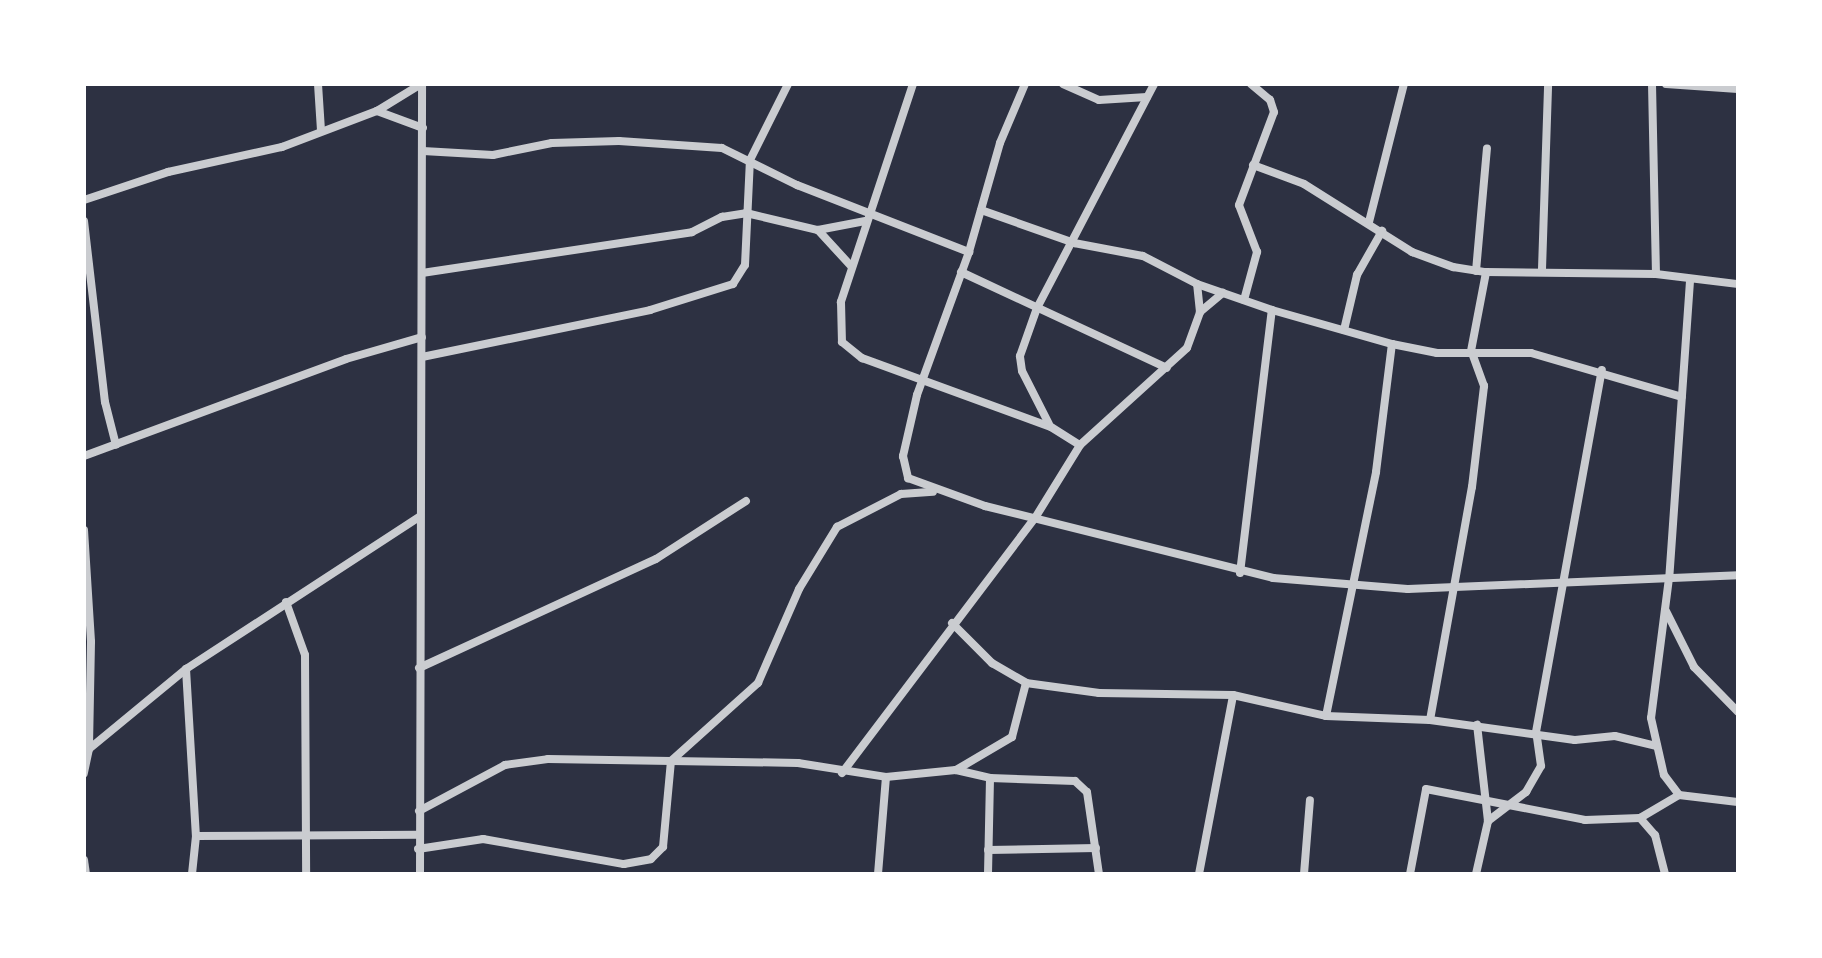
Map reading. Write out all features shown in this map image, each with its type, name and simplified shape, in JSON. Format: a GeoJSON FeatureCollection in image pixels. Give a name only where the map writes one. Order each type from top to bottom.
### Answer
{"type":"FeatureCollection","features":[{"type":"Feature","properties":{"kind":"street"},"geometry":{"type":"LineString","coordinates":[[318,84],[321,131]]}},
{"type":"Feature","properties":{"kind":"street"},"geometry":{"type":"LineString","coordinates":[[84,200],[168,172],[254,156],[377,111],[422,84],[420,874]]}},
{"type":"Feature","properties":{"kind":"street"},"geometry":{"type":"LineString","coordinates":[[422,357],[650,310],[727,288],[745,265],[750,160],[788,84]]}},
{"type":"Feature","properties":{"kind":"street"},"geometry":{"type":"LineString","coordinates":[[913,84],[866,216],[840,310],[847,350],[1051,427],[1080,445]]}},
{"type":"Feature","properties":{"kind":"street"},"geometry":{"type":"LineString","coordinates":[[1025,84],[1000,143],[969,252],[921,380],[903,468],[912,481],[937,492],[1240,573],[1350,586],[1457,588],[1738,575]]}},
{"type":"Feature","properties":{"kind":"street"},"geometry":{"type":"LineString","coordinates":[[1063,84],[1099,100],[1147,97]]}},
{"type":"Feature","properties":{"kind":"street"},"geometry":{"type":"LineString","coordinates":[[1051,427],[1020,364],[1037,308],[1074,243],[1154,84]]}},
{"type":"Feature","properties":{"kind":"street"},"geometry":{"type":"LineString","coordinates":[[1244,300],[1257,252],[1238,212],[1274,112],[1270,100],[1251,84]]}},
{"type":"Feature","properties":{"kind":"street"},"geometry":{"type":"LineString","coordinates":[[1369,222],[1404,84]]}},
{"type":"Feature","properties":{"kind":"street"},"geometry":{"type":"LineString","coordinates":[[1542,269],[1542,140],[1548,84]]}},
{"type":"Feature","properties":{"kind":"street"},"geometry":{"type":"LineString","coordinates":[[1652,84],[1656,274]]}},
{"type":"Feature","properties":{"kind":"street"},"geometry":{"type":"LineString","coordinates":[[1666,84],[1738,89]]}},
{"type":"Feature","properties":{"kind":"street"},"geometry":{"type":"LineString","coordinates":[[377,111],[401,115],[423,128]]}},
{"type":"Feature","properties":{"kind":"street"},"geometry":{"type":"LineString","coordinates":[[423,151],[493,155],[552,143],[619,141],[722,148],[866,216],[969,252]]}},
{"type":"Feature","properties":{"kind":"street"},"geometry":{"type":"LineString","coordinates":[[1476,271],[1487,148]]}},
{"type":"Feature","properties":{"kind":"street"},"geometry":{"type":"LineString","coordinates":[[1253,165],[1304,184],[1369,222],[1412,252],[1476,271],[1542,269],[1656,274],[1690,281],[1738,284]]}},
{"type":"Feature","properties":{"kind":"street"},"geometry":{"type":"LineString","coordinates":[[981,210],[1074,243],[1143,256],[1197,284],[1272,310],[1392,344],[1437,353],[1531,353],[1602,370],[1682,397]]}},
{"type":"Feature","properties":{"kind":"street"},"geometry":{"type":"LineString","coordinates":[[422,273],[692,232],[722,217],[746,213],[818,230],[866,216]]}},
{"type":"Feature","properties":{"kind":"street"},"geometry":{"type":"LineString","coordinates":[[84,221],[105,402],[116,445]]}},
{"type":"Feature","properties":{"kind":"street"},"geometry":{"type":"LineString","coordinates":[[818,230],[851,266]]}},
{"type":"Feature","properties":{"kind":"street"},"geometry":{"type":"LineString","coordinates":[[1344,330],[1357,275],[1382,231]]}},
{"type":"Feature","properties":{"kind":"street"},"geometry":{"type":"LineString","coordinates":[[961,272],[1167,368]]}},
{"type":"Feature","properties":{"kind":"street"},"geometry":{"type":"LineString","coordinates":[[1430,720],[1457,588],[1484,386],[1471,351],[1486,272]]}},
{"type":"Feature","properties":{"kind":"street"},"geometry":{"type":"LineString","coordinates":[[1679,795],[1664,775],[1656,746],[1651,707],[1666,611],[1690,281]]}},
{"type":"Feature","properties":{"kind":"street"},"geometry":{"type":"LineString","coordinates":[[842,773],[952,623],[1035,518],[1080,445],[1187,348],[1200,312],[1197,284]]}},
{"type":"Feature","properties":{"kind":"street"},"geometry":{"type":"LineString","coordinates":[[1200,312],[1223,293]]}},
{"type":"Feature","properties":{"kind":"street"},"geometry":{"type":"LineString","coordinates":[[1240,573],[1272,310]]}},
{"type":"Feature","properties":{"kind":"street"},"geometry":{"type":"LineString","coordinates":[[84,456],[346,359],[422,337]]}},
{"type":"Feature","properties":{"kind":"street"},"geometry":{"type":"LineString","coordinates":[[1326,716],[1350,586],[1376,472],[1392,344]]}},
{"type":"Feature","properties":{"kind":"street"},"geometry":{"type":"LineString","coordinates":[[1488,821],[1533,785],[1541,766],[1536,732],[1560,583],[1602,370]]}},
{"type":"Feature","properties":{"kind":"street"},"geometry":{"type":"LineString","coordinates":[[418,849],[483,839],[644,863],[663,847],[671,761],[758,683],[799,589],[837,527],[901,494],[937,492]]}},
{"type":"Feature","properties":{"kind":"street"},"geometry":{"type":"LineString","coordinates":[[419,668],[656,559],[746,501]]}},
{"type":"Feature","properties":{"kind":"street"},"geometry":{"type":"LineString","coordinates":[[89,749],[186,669],[419,517]]}},
{"type":"Feature","properties":{"kind":"street"},"geometry":{"type":"LineString","coordinates":[[84,530],[89,749],[84,773]]}},
{"type":"Feature","properties":{"kind":"street"},"geometry":{"type":"LineString","coordinates":[[286,602],[305,655],[306,874]]}},
{"type":"Feature","properties":{"kind":"street"},"geometry":{"type":"LineString","coordinates":[[1666,611],[1694,667],[1738,712]]}},
{"type":"Feature","properties":{"kind":"street"},"geometry":{"type":"LineString","coordinates":[[952,623],[992,663],[1026,683],[1099,693],[1233,695],[1326,716],[1430,720],[1536,732],[1575,740],[1615,736],[1656,746]]}},
{"type":"Feature","properties":{"kind":"street"},"geometry":{"type":"LineString","coordinates":[[186,669],[196,836],[192,874]]}},
{"type":"Feature","properties":{"kind":"street"},"geometry":{"type":"LineString","coordinates":[[956,770],[1012,737],[1026,683]]}},
{"type":"Feature","properties":{"kind":"street"},"geometry":{"type":"LineString","coordinates":[[1199,874],[1233,695]]}},
{"type":"Feature","properties":{"kind":"street"},"geometry":{"type":"LineString","coordinates":[[1476,874],[1488,821],[1477,725]]}},
{"type":"Feature","properties":{"kind":"street"},"geometry":{"type":"LineString","coordinates":[[419,811],[493,770],[524,761],[798,763],[842,773],[886,777],[956,770],[990,778],[1084,785],[1099,874]]}},
{"type":"Feature","properties":{"kind":"street"},"geometry":{"type":"LineString","coordinates":[[878,874],[886,777]]}},
{"type":"Feature","properties":{"kind":"street"},"geometry":{"type":"LineString","coordinates":[[988,874],[990,778]]}},
{"type":"Feature","properties":{"kind":"street"},"geometry":{"type":"LineString","coordinates":[[1410,874],[1423,791],[1585,820],[1640,818],[1679,795],[1738,802]]}},
{"type":"Feature","properties":{"kind":"street"},"geometry":{"type":"LineString","coordinates":[[1304,874],[1310,800]]}},
{"type":"Feature","properties":{"kind":"street"},"geometry":{"type":"LineString","coordinates":[[1653,812],[1655,835],[1665,874]]}},
{"type":"Feature","properties":{"kind":"street"},"geometry":{"type":"LineString","coordinates":[[1640,818],[1655,835]]}},
{"type":"Feature","properties":{"kind":"street"},"geometry":{"type":"LineString","coordinates":[[196,836],[418,835]]}},
{"type":"Feature","properties":{"kind":"street"},"geometry":{"type":"LineString","coordinates":[[988,850],[1096,848]]}},
{"type":"Feature","properties":{"kind":"street"},"geometry":{"type":"LineString","coordinates":[[84,860],[86,874]]}}]}
